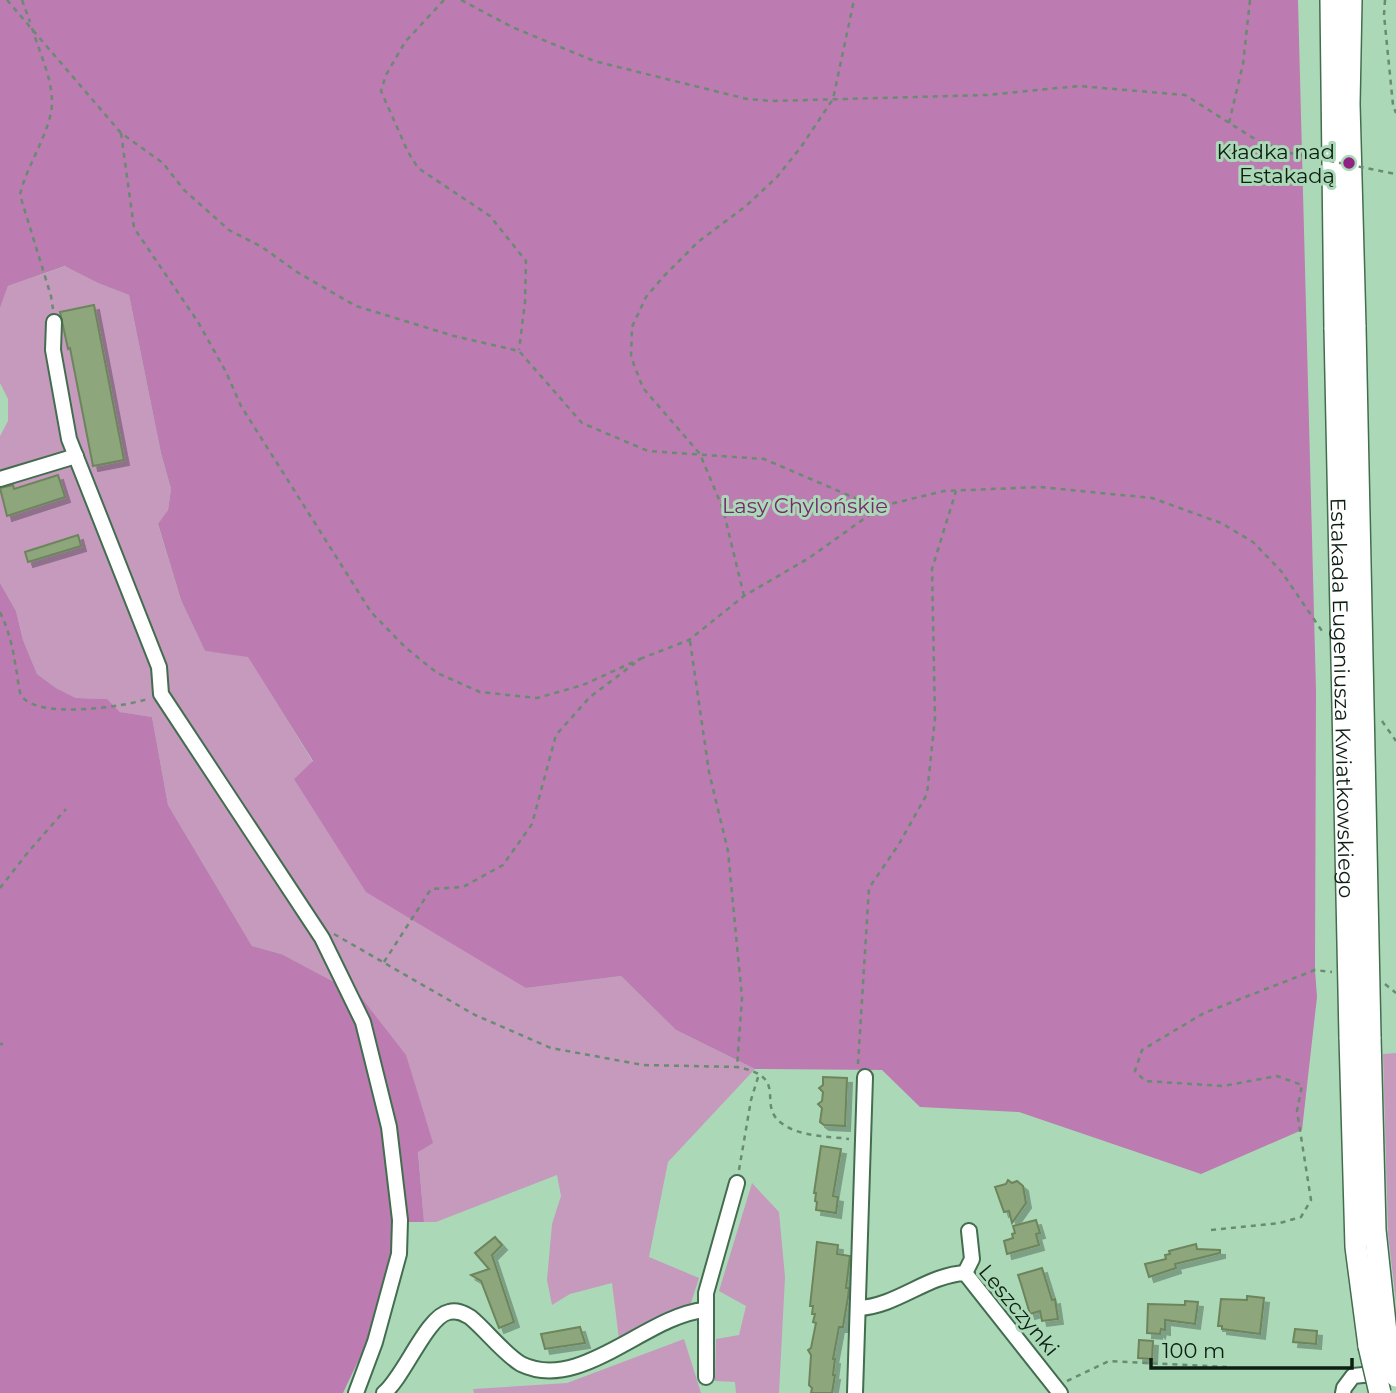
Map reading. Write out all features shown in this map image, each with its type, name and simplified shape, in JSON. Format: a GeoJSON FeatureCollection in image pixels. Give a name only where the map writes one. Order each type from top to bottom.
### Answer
{"type":"FeatureCollection","features":[{"type":"Feature","properties":{"kind":"highway","name":"Estakada Eugeniusza Kwiatkowskiego"},"geometry":{"type":"LineString","coordinates":[[1331,0],[1345,328],[1375,1230],[1387,1342],[1396,1374]]}},
{"type":"Feature","properties":{"kind":"highway","name":"Estakada Eugeniusza Kwiatkowskiego"},"geometry":{"type":"LineString","coordinates":[[1351,0],[1345,328],[1355,1235],[1366,1329],[1380,1393]]}},
{"type":"Feature","properties":{"kind":"street"},"geometry":{"type":"LineString","coordinates":[[54,322],[53,350],[69,439],[159,667],[161,694],[322,938],[363,1022],[389,1127],[400,1220],[399,1254],[375,1342],[356,1393]]}},
{"type":"Feature","properties":{"kind":"street"},"geometry":{"type":"LineString","coordinates":[[0,479],[76,456]]}},
{"type":"Feature","properties":{"kind":"street"},"geometry":{"type":"LineString","coordinates":[[855,1393],[864,1077]]}},
{"type":"Feature","properties":{"kind":"street"},"geometry":{"type":"LineString","coordinates":[[706,1377],[706,1293],[737,1183]]}},
{"type":"Feature","properties":{"kind":"street"},"geometry":{"type":"LineString","coordinates":[[965,1273],[971,1259],[969,1231]]}},
{"type":"Feature","properties":{"kind":"street","name":"Leszczynki"},"geometry":{"type":"LineString","coordinates":[[859,1308],[881,1305],[937,1280],[965,1273],[1056,1390]]}},
{"type":"Feature","properties":{"kind":"street"},"geometry":{"type":"LineString","coordinates":[[384,1393],[402,1371],[433,1322],[441,1314],[450,1311],[470,1317],[519,1363],[531,1369],[562,1373],[606,1356],[652,1328],[687,1311],[704,1310]]}},
{"type":"Feature","properties":{"kind":"street"},"geometry":{"type":"LineString","coordinates":[[1343,1393],[1343,1388],[1353,1376],[1396,1374]]}},
{"type":"Feature","properties":{"kind":"path"},"geometry":{"type":"LineString","coordinates":[[7,0],[121,133],[163,163],[184,190],[229,230],[262,247],[297,272],[356,306],[454,336],[519,351],[582,423],[648,451],[764,459],[855,498],[881,506]]}},
{"type":"Feature","properties":{"kind":"path"},"geometry":{"type":"LineString","coordinates":[[22,0],[50,88],[52,103],[48,121],[23,181],[20,195],[51,296],[54,322]]}},
{"type":"Feature","properties":{"kind":"path"},"geometry":{"type":"LineString","coordinates":[[444,0],[405,42],[386,75],[381,92],[418,168],[490,216],[526,261],[525,302],[519,351]]}},
{"type":"Feature","properties":{"kind":"path"},"geometry":{"type":"LineString","coordinates":[[461,0],[548,43],[594,61],[747,99],[772,101],[987,95],[1079,86],[1185,95],[1258,141],[1290,153],[1396,174]]}},
{"type":"Feature","properties":{"kind":"path"},"geometry":{"type":"LineString","coordinates":[[744,596],[723,509],[700,454],[643,388],[631,357],[632,327],[646,297],[664,276],[698,242],[746,206],[777,177],[833,99],[854,0]]}},
{"type":"Feature","properties":{"kind":"path"},"geometry":{"type":"LineString","coordinates":[[1229,123],[1243,64],[1250,0]]}},
{"type":"Feature","properties":{"kind":"path"},"geometry":{"type":"LineString","coordinates":[[1385,0],[1384,15],[1396,113]]}},
{"type":"Feature","properties":{"kind":"path"},"geometry":{"type":"LineString","coordinates":[[121,133],[134,228],[198,322],[226,372],[241,406],[371,612],[405,647],[437,673],[480,692],[537,698],[583,685],[690,640],[744,596],[809,558],[881,506],[944,491],[1040,487],[1152,498],[1221,523],[1253,542],[1281,571],[1328,641]]}},
{"type":"Feature","properties":{"kind":"path"},"geometry":{"type":"LineString","coordinates":[[864,1077],[864,1071],[858,1069],[869,888],[900,844],[927,794],[934,718],[932,569],[956,491]]}},
{"type":"Feature","properties":{"kind":"path"},"geometry":{"type":"LineString","coordinates":[[0,612],[10,632],[21,695],[31,705],[97,709],[139,702],[161,694]]}},
{"type":"Feature","properties":{"kind":"path"},"geometry":{"type":"LineString","coordinates":[[690,640],[709,772],[728,851],[742,998],[737,1067]]}},
{"type":"Feature","properties":{"kind":"path"},"geometry":{"type":"LineString","coordinates":[[384,962],[431,889],[463,887],[503,865],[532,824],[556,735],[590,697],[640,659]]}},
{"type":"Feature","properties":{"kind":"path"},"geometry":{"type":"LineString","coordinates":[[1377,714],[1396,741]]}},
{"type":"Feature","properties":{"kind":"path"},"geometry":{"type":"LineString","coordinates":[[0,888],[66,809]]}},
{"type":"Feature","properties":{"kind":"path"},"geometry":{"type":"LineString","coordinates":[[322,938],[335,934],[475,1015],[551,1048],[643,1065],[737,1067],[759,1074],[769,1084],[773,1114],[778,1121],[792,1130],[863,1140]]}},
{"type":"Feature","properties":{"kind":"path"},"geometry":{"type":"LineString","coordinates":[[1211,1230],[1280,1223],[1301,1217],[1311,1200],[1297,1111],[1302,1085],[1277,1076],[1223,1086],[1145,1081],[1135,1071],[1142,1050],[1204,1013],[1315,970],[1338,973]]}},
{"type":"Feature","properties":{"kind":"path"},"geometry":{"type":"LineString","coordinates":[[1380,979],[1396,993]]}},
{"type":"Feature","properties":{"kind":"path"},"geometry":{"type":"LineString","coordinates":[[737,1183],[751,1100],[759,1074]]}},
{"type":"Feature","properties":{"kind":"path"},"geometry":{"type":"LineString","coordinates":[[1056,1390],[1109,1361],[1227,1367]]}},
{"type":"Feature","properties":{"kind":"shaded area"},"geometry":{"type":"Polygon","coordinates":[[[66,266],[129,295],[161,453],[171,489],[168,510],[158,525],[181,600],[205,651],[248,656],[313,762],[294,779],[526,988],[621,976],[676,1030],[755,1069],[668,1162],[649,1257],[699,1278],[691,1303],[619,1339],[612,1283],[570,1294],[552,1305],[547,1280],[552,1224],[561,1196],[557,1175],[436,1222],[424,1222],[418,1151],[281,954],[252,946],[168,805],[152,717],[120,712],[106,699],[76,698],[37,674],[23,640],[16,611],[0,583],[0,436],[8,421],[8,399],[0,383],[0,308],[8,286],[66,266]]]}},
{"type":"Feature","properties":{"kind":"shaded area"},"geometry":{"type":"Polygon","coordinates":[[[1396,1053],[1396,1301],[1388,1234],[1383,1054],[1396,1053]]]}},
{"type":"Feature","properties":{"kind":"shaded area"},"geometry":{"type":"Polygon","coordinates":[[[752,1183],[779,1212],[785,1277],[779,1393],[736,1393],[735,1382],[715,1381],[716,1339],[739,1335],[746,1306],[719,1291],[752,1183]]]}},
{"type":"Feature","properties":{"kind":"shaded area"},"geometry":{"type":"Polygon","coordinates":[[[684,1339],[701,1393],[474,1393],[473,1389],[567,1383],[684,1339]]]}},
{"type":"Feature","properties":{"kind":"green space","name":"Lasy Chylońskie"},"geometry":{"type":"Polygon","coordinates":[[[0,0],[1298,0],[1316,691],[1317,997],[1302,1130],[1201,1174],[1019,1112],[920,1107],[882,1070],[755,1069],[676,1030],[621,976],[526,988],[366,892],[294,779],[313,761],[248,657],[205,651],[181,600],[158,524],[168,510],[171,489],[161,453],[129,295],[65,266],[8,286],[0,308],[0,0]]]}},
{"type":"Feature","properties":{"kind":"green space"},"geometry":{"type":"Polygon","coordinates":[[[0,583],[16,611],[23,640],[37,674],[76,698],[107,699],[120,712],[152,717],[168,805],[252,946],[281,954],[360,996],[406,1055],[433,1143],[418,1152],[424,1222],[407,1222],[403,1193],[395,1226],[394,1259],[378,1319],[343,1393],[0,1393],[0,583]]]}},
{"type":"Feature","properties":{"kind":"building"},"geometry":{"type":"Polygon","coordinates":[[[94,305],[124,460],[93,466],[70,348],[68,349],[60,312],[94,305]]]}},
{"type":"Feature","properties":{"kind":"building"},"geometry":{"type":"Polygon","coordinates":[[[58,475],[65,497],[7,516],[0,488],[13,485],[14,489],[58,475]]]}},
{"type":"Feature","properties":{"kind":"building"},"geometry":{"type":"Polygon","coordinates":[[[78,535],[81,546],[28,562],[25,552],[78,535]]]}},
{"type":"Feature","properties":{"kind":"building"},"geometry":{"type":"Polygon","coordinates":[[[823,1077],[847,1078],[845,1126],[824,1125],[820,1122],[822,1108],[818,1104],[822,1101],[823,1092],[819,1088],[823,1085],[823,1077]]]}},
{"type":"Feature","properties":{"kind":"building"},"geometry":{"type":"Polygon","coordinates":[[[821,1146],[841,1149],[833,1196],[838,1197],[836,1213],[816,1210],[814,1193],[821,1146]]]}},
{"type":"Feature","properties":{"kind":"building"},"geometry":{"type":"Polygon","coordinates":[[[1008,1180],[1012,1183],[1017,1181],[1023,1186],[1026,1203],[1012,1223],[1009,1211],[1004,1212],[995,1187],[1006,1184],[1008,1180]]]}},
{"type":"Feature","properties":{"kind":"building"},"geometry":{"type":"Polygon","coordinates":[[[1036,1220],[1040,1233],[1036,1234],[1039,1245],[1007,1254],[1004,1241],[1013,1238],[1013,1226],[1036,1220]]]}},
{"type":"Feature","properties":{"kind":"building"},"geometry":{"type":"Polygon","coordinates":[[[495,1237],[502,1245],[492,1255],[514,1322],[499,1328],[481,1281],[471,1275],[489,1269],[475,1253],[495,1237]]]}},
{"type":"Feature","properties":{"kind":"building"},"geometry":{"type":"Polygon","coordinates":[[[817,1242],[838,1245],[837,1254],[850,1256],[846,1288],[849,1288],[848,1297],[843,1327],[839,1327],[833,1359],[835,1375],[832,1393],[811,1393],[812,1388],[809,1385],[811,1355],[808,1350],[811,1348],[816,1323],[813,1322],[813,1306],[810,1306],[817,1242]]]}},
{"type":"Feature","properties":{"kind":"building"},"geometry":{"type":"Polygon","coordinates":[[[1196,1244],[1197,1249],[1220,1250],[1220,1253],[1175,1264],[1176,1268],[1149,1277],[1145,1264],[1166,1259],[1165,1255],[1170,1254],[1169,1251],[1196,1244]]]}},
{"type":"Feature","properties":{"kind":"building"},"geometry":{"type":"Polygon","coordinates":[[[1042,1268],[1052,1300],[1055,1299],[1058,1319],[1042,1321],[1040,1311],[1030,1314],[1018,1275],[1042,1268]]]}},
{"type":"Feature","properties":{"kind":"building"},"geometry":{"type":"Polygon","coordinates":[[[1247,1296],[1264,1298],[1260,1334],[1222,1329],[1222,1326],[1218,1326],[1221,1299],[1247,1300],[1247,1296]]]}},
{"type":"Feature","properties":{"kind":"building"},"geometry":{"type":"Polygon","coordinates":[[[1185,1301],[1198,1302],[1195,1324],[1165,1320],[1165,1330],[1161,1329],[1160,1334],[1147,1333],[1148,1304],[1185,1305],[1185,1301]]]}},
{"type":"Feature","properties":{"kind":"building"},"geometry":{"type":"Polygon","coordinates":[[[580,1327],[585,1343],[545,1349],[541,1334],[580,1327]]]}},
{"type":"Feature","properties":{"kind":"building"},"geometry":{"type":"Polygon","coordinates":[[[1295,1329],[1317,1331],[1316,1344],[1293,1342],[1295,1329]]]}},
{"type":"Feature","properties":{"kind":"building"},"geometry":{"type":"Polygon","coordinates":[[[1139,1340],[1153,1341],[1152,1359],[1138,1358],[1139,1340]]]}},
{"type":"Feature","properties":{"kind":"place","name":"Kładka nad Estakadą"},"geometry":{"type":"Point","coordinates":[1349,163]}}]}
